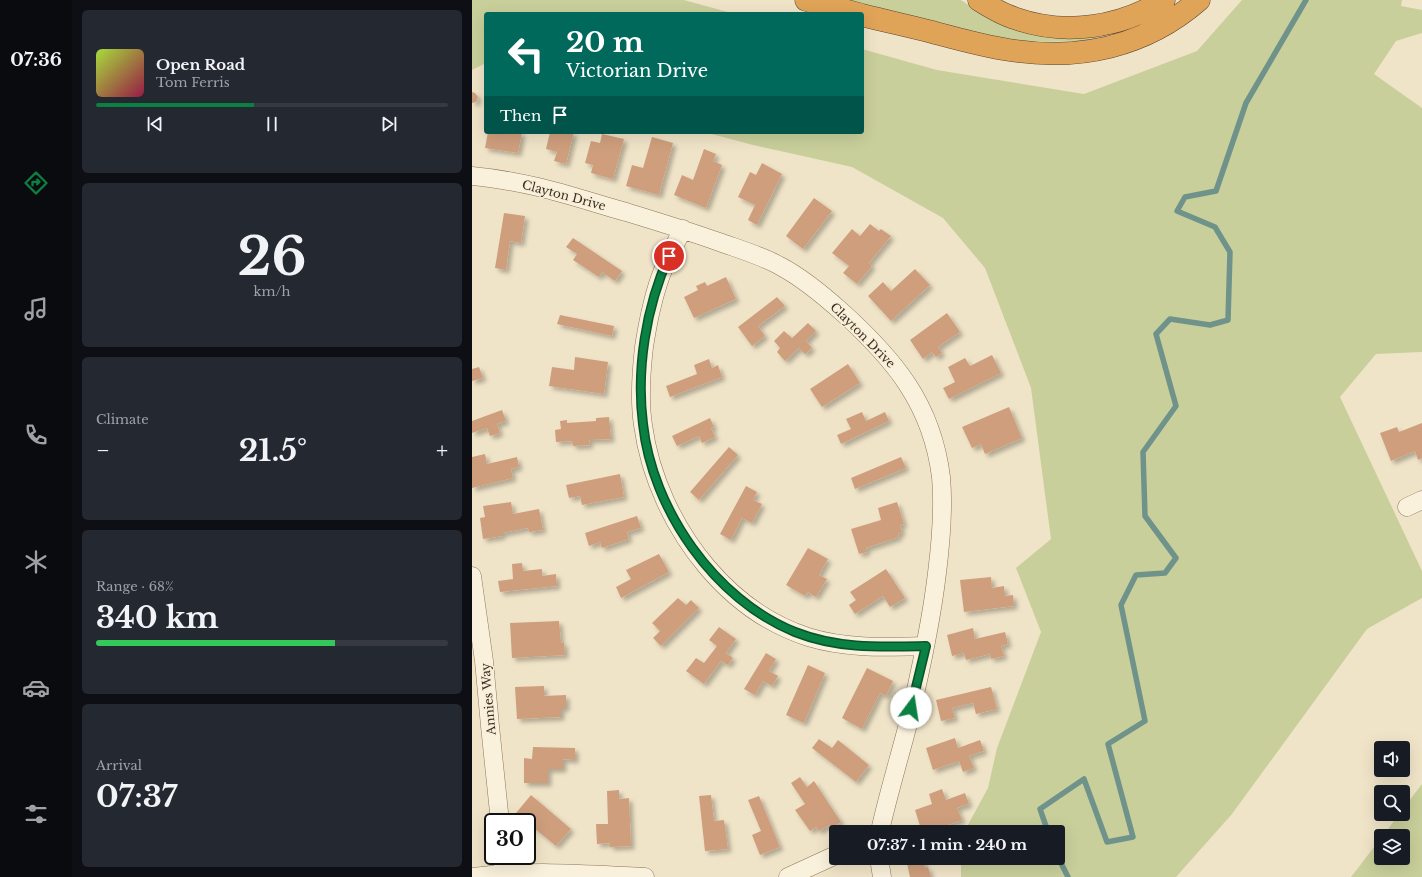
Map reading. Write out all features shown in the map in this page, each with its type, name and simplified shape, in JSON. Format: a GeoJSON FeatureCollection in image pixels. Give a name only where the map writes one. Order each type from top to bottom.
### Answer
{"type":"FeatureCollection","features":[{"type":"Feature","properties":{"kind":"highway"},"geometry":{"type":"LineString","coordinates":[[806,0],[853,12]]}},
{"type":"Feature","properties":{"kind":"highway"},"geometry":{"type":"LineString","coordinates":[[979,0],[1013,18],[1034,24],[1076,28],[1097,26],[1128,17],[1164,0]]}},
{"type":"Feature","properties":{"kind":"highway"},"geometry":{"type":"LineString","coordinates":[[864,15],[984,45],[1011,50],[1060,53],[1100,49],[1132,41],[1149,34],[1199,0]]}},
{"type":"Feature","properties":{"kind":"street","name":"Clayton Drive"},"geometry":{"type":"LineString","coordinates":[[472,176],[539,187],[683,230],[758,256],[781,266],[806,282],[830,301],[870,338],[886,355],[912,390],[922,407],[935,442],[941,478],[942,517],[939,556],[926,646],[882,825]]}},
{"type":"Feature","properties":{"kind":"street"},"geometry":{"type":"LineString","coordinates":[[683,230],[663,270],[655,292],[642,366],[641,396],[643,425],[648,451],[656,477],[676,521],[699,558],[729,590],[746,604],[777,624],[808,637],[837,644],[866,647],[926,646]]}},
{"type":"Feature","properties":{"kind":"street","name":"Annies Way"},"geometry":{"type":"LineString","coordinates":[[472,576],[482,642],[499,813]]}},
{"type":"Feature","properties":{"kind":"street"},"geometry":{"type":"LineString","coordinates":[[788,877],[829,858]]}},
{"type":"Feature","properties":{"kind":"street"},"geometry":{"type":"LineString","coordinates":[[502,865],[503,874]]}},
{"type":"Feature","properties":{"kind":"street"},"geometry":{"type":"LineString","coordinates":[[880,865],[882,877]]}},
{"type":"Feature","properties":{"kind":"street"},"geometry":{"type":"LineString","coordinates":[[472,877],[503,874],[547,873],[645,877]]}},
{"type":"Feature","properties":{"kind":"green space"},"geometry":{"type":"Polygon","coordinates":[[[472,0],[684,0],[728,12],[484,12],[484,64],[472,70],[472,0]]]}},
{"type":"Feature","properties":{"kind":"green space"},"geometry":{"type":"Polygon","coordinates":[[[849,0],[961,0],[985,16],[1097,35],[1097,38],[1078,41],[1039,42],[1008,40],[979,34],[849,0]]]}},
{"type":"Feature","properties":{"kind":"green space"},"geometry":{"type":"Polygon","coordinates":[[[1242,0],[1402,0],[1401,6],[1422,10],[1422,33],[1396,41],[1374,74],[1422,108],[1422,352],[1376,354],[1340,397],[1422,571],[1422,598],[1367,629],[1232,814],[1176,877],[961,877],[961,865],[1065,865],[1065,825],[968,825],[988,788],[997,748],[1041,632],[1016,568],[1051,539],[1031,388],[985,268],[943,218],[852,167],[753,145],[712,134],[864,134],[864,50],[937,70],[1084,94],[1197,51],[1242,0]]]}},
{"type":"Feature","properties":{"kind":"green space"},"geometry":{"type":"Polygon","coordinates":[[[1422,784],[1422,877],[1351,877],[1374,847],[1374,865],[1410,865],[1410,829],[1388,829],[1394,821],[1410,821],[1410,800],[1422,784]]]}},
{"type":"Feature","properties":{"kind":"building"},"geometry":{"type":"Polygon","coordinates":[[[472,92],[478,97],[476,102],[472,103],[472,92]]]}},
{"type":"Feature","properties":{"kind":"building"},"geometry":{"type":"Polygon","coordinates":[[[488,134],[522,134],[518,153],[485,148],[488,134]]]}},
{"type":"Feature","properties":{"kind":"building"},"geometry":{"type":"Polygon","coordinates":[[[550,134],[574,134],[566,164],[554,161],[557,152],[546,149],[550,134]]]}},
{"type":"Feature","properties":{"kind":"building"},"geometry":{"type":"Polygon","coordinates":[[[602,134],[624,139],[613,179],[591,173],[593,165],[585,163],[591,141],[600,143],[602,134]]]}},
{"type":"Feature","properties":{"kind":"building"},"geometry":{"type":"Polygon","coordinates":[[[652,137],[673,143],[659,195],[626,186],[632,165],[643,168],[652,137]]]}},
{"type":"Feature","properties":{"kind":"building"},"geometry":{"type":"Polygon","coordinates":[[[704,149],[716,154],[713,161],[722,165],[706,208],[674,195],[682,175],[693,180],[704,149]]]}},
{"type":"Feature","properties":{"kind":"building"},"geometry":{"type":"Polygon","coordinates":[[[762,163],[782,174],[757,225],[748,220],[755,205],[738,197],[750,172],[756,175],[762,163]]]}},
{"type":"Feature","properties":{"kind":"building"},"geometry":{"type":"Polygon","coordinates":[[[814,198],[832,211],[803,249],[786,236],[814,198]]]}},
{"type":"Feature","properties":{"kind":"building"},"geometry":{"type":"Polygon","coordinates":[[[504,213],[525,216],[521,243],[510,241],[506,270],[495,268],[504,213]]]}},
{"type":"Feature","properties":{"kind":"building"},"geometry":{"type":"Polygon","coordinates":[[[870,224],[879,231],[881,229],[891,236],[869,263],[872,266],[857,284],[843,273],[849,266],[832,253],[852,229],[860,236],[870,224]]]}},
{"type":"Feature","properties":{"kind":"building"},"geometry":{"type":"Polygon","coordinates":[[[573,238],[622,271],[615,281],[602,272],[599,277],[573,260],[577,254],[566,247],[573,238]]]}},
{"type":"Feature","properties":{"kind":"building"},"geometry":{"type":"Polygon","coordinates":[[[915,269],[930,285],[891,321],[868,296],[883,282],[891,291],[915,269]]]}},
{"type":"Feature","properties":{"kind":"building"},"geometry":{"type":"Polygon","coordinates":[[[726,277],[736,299],[694,318],[684,297],[698,290],[696,286],[705,282],[707,286],[726,277]]]}},
{"type":"Feature","properties":{"kind":"building"},"geometry":{"type":"Polygon","coordinates":[[[777,297],[785,306],[758,326],[765,336],[752,346],[738,327],[777,297]]]}},
{"type":"Feature","properties":{"kind":"building"},"geometry":{"type":"Polygon","coordinates":[[[947,313],[960,332],[938,347],[942,353],[936,357],[932,352],[923,359],[910,340],[947,313]]]}},
{"type":"Feature","properties":{"kind":"building"},"geometry":{"type":"Polygon","coordinates":[[[560,315],[614,326],[612,336],[557,324],[560,315]]]}},
{"type":"Feature","properties":{"kind":"building"},"geometry":{"type":"Polygon","coordinates":[[[808,323],[816,331],[806,341],[812,348],[805,354],[799,348],[785,361],[777,352],[780,348],[774,341],[784,331],[792,338],[808,323]]]}},
{"type":"Feature","properties":{"kind":"building"},"geometry":{"type":"Polygon","coordinates":[[[992,355],[1001,373],[949,399],[943,388],[955,382],[948,367],[965,358],[970,366],[992,355]]]}},
{"type":"Feature","properties":{"kind":"building"},"geometry":{"type":"Polygon","coordinates":[[[575,357],[608,362],[604,394],[549,386],[552,367],[574,370],[575,357]]]}},
{"type":"Feature","properties":{"kind":"building"},"geometry":{"type":"Polygon","coordinates":[[[709,359],[712,368],[718,365],[722,377],[670,397],[666,386],[697,374],[694,365],[709,359]]]}},
{"type":"Feature","properties":{"kind":"building"},"geometry":{"type":"Polygon","coordinates":[[[848,364],[860,383],[822,407],[810,389],[848,364]]]}},
{"type":"Feature","properties":{"kind":"building"},"geometry":{"type":"Polygon","coordinates":[[[479,367],[483,378],[472,381],[472,369],[479,367]]]}},
{"type":"Feature","properties":{"kind":"building"},"geometry":{"type":"Polygon","coordinates":[[[1009,407],[1022,438],[985,454],[981,444],[972,448],[962,427],[1009,407]]]}},
{"type":"Feature","properties":{"kind":"building"},"geometry":{"type":"Polygon","coordinates":[[[502,410],[506,421],[497,424],[500,433],[490,436],[487,428],[472,433],[472,421],[502,410]]]}},
{"type":"Feature","properties":{"kind":"building"},"geometry":{"type":"Polygon","coordinates":[[[862,412],[866,421],[885,412],[889,421],[841,444],[837,435],[851,429],[846,419],[862,412]]]}},
{"type":"Feature","properties":{"kind":"building"},"geometry":{"type":"Polygon","coordinates":[[[609,417],[611,439],[589,440],[590,445],[573,446],[572,441],[556,442],[555,430],[561,429],[560,421],[567,420],[567,423],[596,421],[596,418],[609,417]]]}},
{"type":"Feature","properties":{"kind":"building"},"geometry":{"type":"Polygon","coordinates":[[[710,418],[714,427],[711,428],[715,437],[702,443],[699,436],[677,446],[672,436],[710,418]]]}},
{"type":"Feature","properties":{"kind":"building"},"geometry":{"type":"Polygon","coordinates":[[[1422,423],[1422,458],[1418,460],[1415,451],[1391,461],[1380,433],[1397,427],[1399,432],[1422,423]]]}},
{"type":"Feature","properties":{"kind":"building"},"geometry":{"type":"Polygon","coordinates":[[[729,447],[738,455],[699,500],[690,492],[729,447]]]}},
{"type":"Feature","properties":{"kind":"building"},"geometry":{"type":"Polygon","coordinates":[[[485,454],[487,464],[517,457],[519,467],[511,469],[513,478],[472,488],[472,457],[485,454]]]}},
{"type":"Feature","properties":{"kind":"building"},"geometry":{"type":"Polygon","coordinates":[[[901,457],[906,468],[855,489],[851,478],[901,457]]]}},
{"type":"Feature","properties":{"kind":"building"},"geometry":{"type":"Polygon","coordinates":[[[620,474],[624,497],[582,505],[580,496],[569,498],[566,485],[620,474]]]}},
{"type":"Feature","properties":{"kind":"building"},"geometry":{"type":"Polygon","coordinates":[[[746,486],[757,492],[753,500],[762,504],[752,523],[742,518],[731,540],[720,534],[746,486]]]}},
{"type":"Feature","properties":{"kind":"building"},"geometry":{"type":"Polygon","coordinates":[[[511,502],[513,514],[539,509],[543,530],[529,532],[528,528],[502,533],[502,536],[483,539],[480,518],[485,517],[483,506],[511,502]]]}},
{"type":"Feature","properties":{"kind":"building"},"geometry":{"type":"Polygon","coordinates":[[[897,502],[904,524],[900,525],[902,532],[898,534],[899,537],[866,548],[867,552],[859,554],[851,529],[881,520],[878,508],[897,502]]]}},
{"type":"Feature","properties":{"kind":"building"},"geometry":{"type":"Polygon","coordinates":[[[637,516],[641,528],[627,532],[629,539],[602,548],[600,542],[589,546],[585,533],[637,516]]]}},
{"type":"Feature","properties":{"kind":"building"},"geometry":{"type":"Polygon","coordinates":[[[808,548],[828,559],[819,575],[827,579],[816,597],[808,592],[805,596],[786,585],[808,548]]]}},
{"type":"Feature","properties":{"kind":"building"},"geometry":{"type":"Polygon","coordinates":[[[659,554],[669,572],[621,598],[616,587],[631,579],[626,570],[659,554]]]}},
{"type":"Feature","properties":{"kind":"building"},"geometry":{"type":"Polygon","coordinates":[[[522,563],[523,571],[542,569],[542,576],[556,574],[557,586],[500,592],[498,581],[513,579],[512,564],[522,563]]]}},
{"type":"Feature","properties":{"kind":"building"},"geometry":{"type":"Polygon","coordinates":[[[886,569],[905,598],[890,607],[883,596],[855,614],[849,605],[856,600],[850,592],[886,569]]]}},
{"type":"Feature","properties":{"kind":"building"},"geometry":{"type":"Polygon","coordinates":[[[991,577],[992,588],[1004,586],[1005,596],[1013,595],[1014,606],[964,612],[960,580],[991,577]]]}},
{"type":"Feature","properties":{"kind":"building"},"geometry":{"type":"Polygon","coordinates":[[[678,598],[686,605],[691,600],[699,608],[661,646],[653,638],[660,631],[652,623],[678,598]]]}},
{"type":"Feature","properties":{"kind":"building"},"geometry":{"type":"Polygon","coordinates":[[[559,621],[561,643],[564,642],[565,655],[512,658],[510,623],[559,621]]]}},
{"type":"Feature","properties":{"kind":"building"},"geometry":{"type":"Polygon","coordinates":[[[719,627],[736,639],[726,653],[733,658],[728,665],[721,661],[704,684],[686,671],[696,658],[704,663],[717,646],[709,640],[719,627]]]}},
{"type":"Feature","properties":{"kind":"building"},"geometry":{"type":"Polygon","coordinates":[[[973,628],[975,639],[1005,632],[1008,644],[1001,646],[1004,656],[991,659],[990,654],[966,660],[964,653],[952,656],[947,635],[973,628]]]}},
{"type":"Feature","properties":{"kind":"building"},"geometry":{"type":"Polygon","coordinates":[[[766,653],[776,659],[769,671],[778,676],[772,686],[763,681],[755,695],[744,689],[766,653]]]}},
{"type":"Feature","properties":{"kind":"building"},"geometry":{"type":"Polygon","coordinates":[[[808,665],[825,673],[804,723],[786,715],[808,665]]]}},
{"type":"Feature","properties":{"kind":"building"},"geometry":{"type":"Polygon","coordinates":[[[867,668],[893,681],[886,696],[880,693],[862,729],[842,718],[867,668]]]}},
{"type":"Feature","properties":{"kind":"building"},"geometry":{"type":"Polygon","coordinates":[[[544,686],[544,696],[566,695],[566,708],[561,708],[561,717],[517,719],[515,687],[544,686]]]}},
{"type":"Feature","properties":{"kind":"building"},"geometry":{"type":"Polygon","coordinates":[[[991,687],[997,709],[976,714],[973,703],[952,708],[955,718],[941,721],[936,700],[991,687]]]}},
{"type":"Feature","properties":{"kind":"building"},"geometry":{"type":"Polygon","coordinates":[[[955,738],[958,748],[980,740],[984,751],[969,756],[974,768],[963,772],[959,761],[933,770],[926,748],[955,738]]]}},
{"type":"Feature","properties":{"kind":"building"},"geometry":{"type":"Polygon","coordinates":[[[819,739],[832,748],[838,740],[869,765],[856,782],[812,748],[819,739]]]}},
{"type":"Feature","properties":{"kind":"building"},"geometry":{"type":"Polygon","coordinates":[[[533,747],[575,748],[575,760],[563,759],[563,769],[548,769],[548,783],[524,783],[524,758],[532,759],[533,747]]]}},
{"type":"Feature","properties":{"kind":"building"},"geometry":{"type":"Polygon","coordinates":[[[800,777],[807,787],[814,781],[841,822],[837,825],[829,825],[819,831],[816,827],[810,831],[795,810],[805,804],[791,783],[800,777]]]}},
{"type":"Feature","properties":{"kind":"building"},"geometry":{"type":"Polygon","coordinates":[[[942,789],[946,800],[965,793],[969,804],[957,808],[962,820],[948,825],[920,825],[915,810],[932,804],[929,794],[942,789]]]}},
{"type":"Feature","properties":{"kind":"building"},"geometry":{"type":"Polygon","coordinates":[[[619,790],[619,799],[629,798],[631,846],[610,847],[610,843],[597,844],[596,824],[608,824],[607,791],[619,790]]]}},
{"type":"Feature","properties":{"kind":"building"},"geometry":{"type":"Polygon","coordinates":[[[531,795],[571,829],[556,846],[536,830],[536,813],[516,813],[531,795]]]}},
{"type":"Feature","properties":{"kind":"building"},"geometry":{"type":"Polygon","coordinates":[[[711,795],[714,821],[724,820],[728,849],[705,851],[699,796],[711,795]]]}},
{"type":"Feature","properties":{"kind":"building"},"geometry":{"type":"Polygon","coordinates":[[[759,796],[780,847],[760,855],[752,835],[761,831],[748,800],[759,796]]]}},
{"type":"Feature","properties":{"kind":"building"},"geometry":{"type":"Polygon","coordinates":[[[907,865],[924,865],[925,868],[928,867],[931,877],[910,877],[907,865]]]}},
{"type":"Feature","properties":{"kind":"waterway"},"geometry":{"type":"LineString","coordinates":[[1046,825],[1040,809],[1084,779],[1107,842],[1133,837],[1108,744],[1145,721],[1121,605],[1136,575],[1165,573],[1176,558],[1145,516],[1143,452],[1176,406],[1156,334],[1170,319],[1210,325],[1228,320],[1230,252],[1215,227],[1177,211],[1185,197],[1216,191],[1246,103],[1306,0]]}},
{"type":"Feature","properties":{"kind":"waterway"},"geometry":{"type":"LineString","coordinates":[[1062,865],[1068,877]]}},
{"type":"Feature","properties":{"kind":"route"},"geometry":{"type":"LineString","coordinates":[[669,256],[655,292],[650,314],[642,366],[641,396],[643,425],[648,451],[666,502],[676,521],[699,558],[713,574],[746,604],[777,624],[808,637],[837,644],[866,647],[926,646],[911,708]]}}]}
